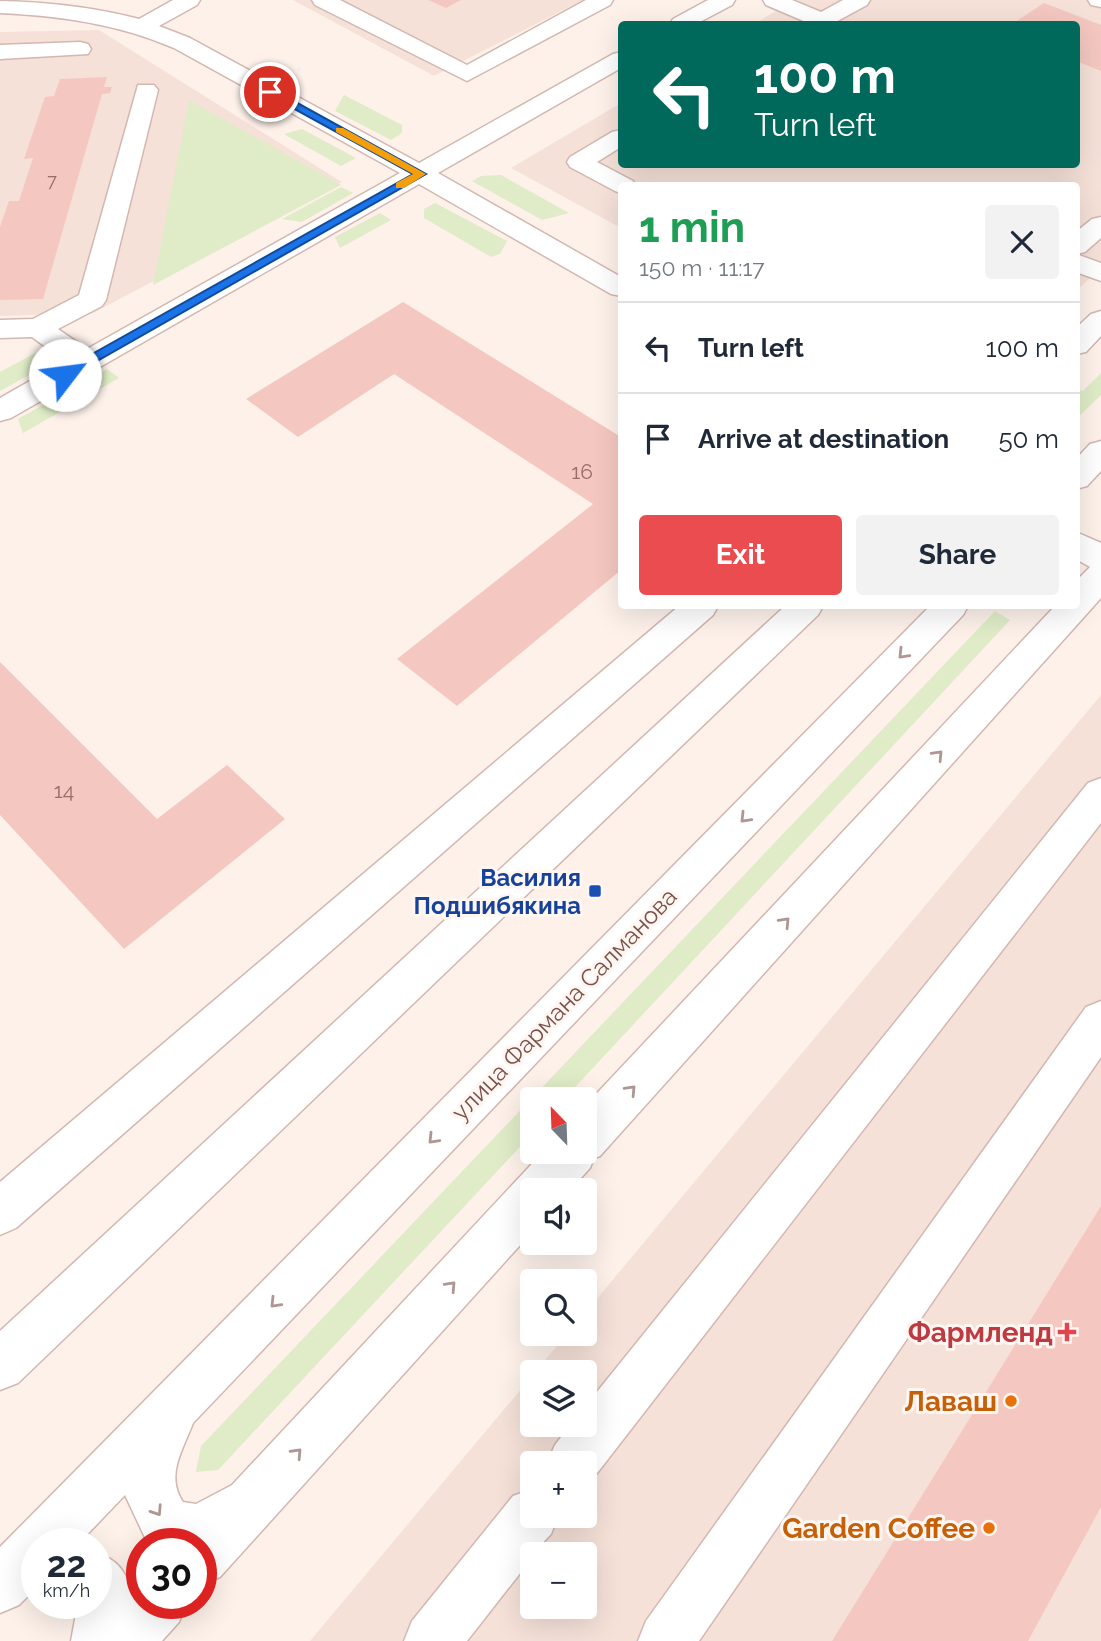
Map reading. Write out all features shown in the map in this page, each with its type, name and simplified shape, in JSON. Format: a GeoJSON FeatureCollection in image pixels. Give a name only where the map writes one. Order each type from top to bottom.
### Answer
{"type":"FeatureCollection","features":[{"type":"Feature","properties":{"kind":"street"},"geometry":{"type":"LineString","coordinates":[[143,26],[189,0]]}},
{"type":"Feature","properties":{"kind":"street"},"geometry":{"type":"LineString","coordinates":[[323,0],[467,74],[602,0]]}},
{"type":"Feature","properties":{"kind":"street"},"geometry":{"type":"LineString","coordinates":[[686,21],[724,0]]}},
{"type":"Feature","properties":{"kind":"street"},"geometry":{"type":"LineString","coordinates":[[774,0],[818,21]]}},
{"type":"Feature","properties":{"kind":"street"},"geometry":{"type":"LineString","coordinates":[[822,21],[859,0]]}},
{"type":"Feature","properties":{"kind":"street"},"geometry":{"type":"LineString","coordinates":[[0,7],[47,8],[102,15],[143,26],[182,43],[618,286]]}},
{"type":"Feature","properties":{"kind":"street"},"geometry":{"type":"LineString","coordinates":[[0,52],[80,50]]}},
{"type":"Feature","properties":{"kind":"street"},"geometry":{"type":"LineString","coordinates":[[0,411],[618,61]]}},
{"type":"Feature","properties":{"kind":"street"},"geometry":{"type":"LineString","coordinates":[[0,329],[38,328],[92,300],[146,90]]}},
{"type":"Feature","properties":{"kind":"street"},"geometry":{"type":"LineString","coordinates":[[618,139],[579,162],[618,183]]}},
{"type":"Feature","properties":{"kind":"street"},"geometry":{"type":"LineString","coordinates":[[1080,243],[1101,225]]}},
{"type":"Feature","properties":{"kind":"street"},"geometry":{"type":"LineString","coordinates":[[1080,264],[1101,274]]}},
{"type":"Feature","properties":{"kind":"street"},"geometry":{"type":"LineString","coordinates":[[1080,341],[1101,320]]}},
{"type":"Feature","properties":{"kind":"street"},"geometry":{"type":"LineString","coordinates":[[38,328],[86,362]]}},
{"type":"Feature","properties":{"kind":"street"},"geometry":{"type":"LineString","coordinates":[[1080,474],[1101,453]]}},
{"type":"Feature","properties":{"kind":"street"},"geometry":{"type":"LineString","coordinates":[[1080,546],[1101,558]]}},
{"type":"Feature","properties":{"kind":"street"},"geometry":{"type":"LineString","coordinates":[[1080,600],[1101,576]]}},
{"type":"Feature","properties":{"kind":"street"},"geometry":{"type":"LineString","coordinates":[[0,1212],[698,609]]}},
{"type":"Feature","properties":{"kind":"street"},"geometry":{"type":"LineString","coordinates":[[0,1364],[803,609]]}},
{"type":"Feature","properties":{"kind":"street","name":"улица Фармана Салманова"},"geometry":{"type":"LineString","coordinates":[[56,1528],[948,609]]}},
{"type":"Feature","properties":{"kind":"street"},"geometry":{"type":"LineString","coordinates":[[597,1126],[1072,609]]}},
{"type":"Feature","properties":{"kind":"street"},"geometry":{"type":"LineString","coordinates":[[582,1451],[1101,794]]}},
{"type":"Feature","properties":{"kind":"street"},"geometry":{"type":"LineString","coordinates":[[666,1641],[1101,1021]]}},
{"type":"Feature","properties":{"kind":"street"},"geometry":{"type":"LineString","coordinates":[[550,1178],[563,1164]]}},
{"type":"Feature","properties":{"kind":"street","name":"улица Фармана Салманова"},"geometry":{"type":"LineString","coordinates":[[217,1540],[520,1210]]}},
{"type":"Feature","properties":{"kind":"street","name":"улица Фармана Салманова"},"geometry":{"type":"LineString","coordinates":[[178,1402],[148,1465],[150,1501],[168,1527],[200,1531],[254,1500]]}},
{"type":"Feature","properties":{"kind":"street"},"geometry":{"type":"LineString","coordinates":[[432,1641],[522,1528]]}},
{"type":"Feature","properties":{"kind":"street"},"geometry":{"type":"LineString","coordinates":[[0,1586],[21,1564]]}},
{"type":"Feature","properties":{"kind":"street"},"geometry":{"type":"LineString","coordinates":[[0,1586],[21,1576]]}},
{"type":"Feature","properties":{"kind":"street"},"geometry":{"type":"LineString","coordinates":[[99,1641],[104,1619]]}},
{"type":"Feature","properties":{"kind":"street"},"geometry":{"type":"LineString","coordinates":[[125,1641],[145,1619]]}},
{"type":"Feature","properties":{"kind":"shaded area"},"geometry":{"type":"Polygon","coordinates":[[[293,0],[583,0],[434,76],[293,0]]]}},
{"type":"Feature","properties":{"kind":"shaded area"},"geometry":{"type":"Polygon","coordinates":[[[795,0],[1101,0],[1101,268],[1080,287],[1080,182],[618,182],[618,226],[511,168],[618,105],[618,168],[1080,168],[1080,21],[759,21],[795,0]]]}},
{"type":"Feature","properties":{"kind":"shaded area"},"geometry":{"type":"Polygon","coordinates":[[[99,30],[342,182],[93,313],[0,316],[0,32],[99,30]]]}},
{"type":"Feature","properties":{"kind":"shaded area"},"geometry":{"type":"Polygon","coordinates":[[[1101,695],[1101,1641],[310,1641],[520,1390],[520,1437],[597,1437],[597,1360],[545,1360],[557,1346],[597,1346],[597,1299],[1101,695]]]}},
{"type":"Feature","properties":{"kind":"green space"},"geometry":{"type":"Polygon","coordinates":[[[344,95],[402,125],[402,133],[391,140],[335,111],[344,95]]]}},
{"type":"Feature","properties":{"kind":"green space"},"geometry":{"type":"Polygon","coordinates":[[[189,100],[341,185],[153,285],[189,100]]]}},
{"type":"Feature","properties":{"kind":"green space"},"geometry":{"type":"Polygon","coordinates":[[[302,129],[356,158],[341,166],[284,134],[302,129]]]}},
{"type":"Feature","properties":{"kind":"green space"},"geometry":{"type":"Polygon","coordinates":[[[501,175],[569,213],[542,220],[472,181],[481,176],[501,175]]]}},
{"type":"Feature","properties":{"kind":"green space"},"geometry":{"type":"Polygon","coordinates":[[[341,187],[353,193],[302,222],[282,219],[341,187]]]}},
{"type":"Feature","properties":{"kind":"green space"},"geometry":{"type":"Polygon","coordinates":[[[435,203],[507,241],[500,254],[491,257],[424,218],[424,209],[435,203]]]}},
{"type":"Feature","properties":{"kind":"green space"},"geometry":{"type":"Polygon","coordinates":[[[380,213],[391,220],[340,248],[335,237],[380,213]]]}},
{"type":"Feature","properties":{"kind":"green space"},"geometry":{"type":"Polygon","coordinates":[[[41,350],[44,361],[40,369],[0,391],[0,372],[41,350]]]}},
{"type":"Feature","properties":{"kind":"green space"},"geometry":{"type":"Polygon","coordinates":[[[107,369],[119,378],[23,433],[18,419],[107,369]]]}},
{"type":"Feature","properties":{"kind":"green space"},"geometry":{"type":"Polygon","coordinates":[[[1101,373],[1101,395],[1080,415],[1080,391],[1083,391],[1101,373]]]}},
{"type":"Feature","properties":{"kind":"green space"},"geometry":{"type":"Polygon","coordinates":[[[995,611],[1010,620],[575,1087],[542,1087],[995,611]]]}},
{"type":"Feature","properties":{"kind":"green space"},"geometry":{"type":"Polygon","coordinates":[[[520,1111],[520,1147],[218,1470],[196,1472],[201,1446],[520,1111]]]}},
{"type":"Feature","properties":{"kind":"building"},"geometry":{"type":"Polygon","coordinates":[[[428,0],[461,0],[446,8],[428,0]]]}},
{"type":"Feature","properties":{"kind":"building"},"geometry":{"type":"Polygon","coordinates":[[[1044,3],[1101,25],[1101,71],[1080,63],[1080,21],[1017,21],[1044,3]]]}},
{"type":"Feature","properties":{"kind":"building"},"geometry":{"type":"Polygon","coordinates":[[[107,77],[104,87],[112,87],[110,93],[102,94],[43,299],[0,300],[0,227],[9,201],[19,201],[33,158],[24,159],[45,97],[54,96],[60,79],[107,77]]]}},
{"type":"Feature","properties":{"kind":"building"},"geometry":{"type":"Polygon","coordinates":[[[403,302],[618,435],[618,572],[457,706],[397,659],[593,504],[394,374],[298,437],[246,399],[403,302]]]}},
{"type":"Feature","properties":{"kind":"building"},"geometry":{"type":"Polygon","coordinates":[[[0,662],[157,819],[227,765],[285,819],[124,949],[0,815],[0,662]]]}},
{"type":"Feature","properties":{"kind":"building"},"geometry":{"type":"Polygon","coordinates":[[[1101,1206],[1101,1507],[1028,1641],[832,1641],[1101,1206]]]}},
{"type":"Feature","properties":{"kind":"slow traffic"},"geometry":{"type":"LineString","coordinates":[[339,130],[420,174],[400,185]]}},
{"type":"Feature","properties":{"kind":"place","name":"Василия Подшибякина"},"geometry":{"type":"Point","coordinates":[595,891]}},
{"type":"Feature","properties":{"kind":"place","name":"Фармленд"},"geometry":{"type":"Point","coordinates":[1067,1332]}},
{"type":"Feature","properties":{"kind":"place","name":"Лаваш"},"geometry":{"type":"Point","coordinates":[1011,1401]}},
{"type":"Feature","properties":{"kind":"place","name":"Garden Coffee"},"geometry":{"type":"Point","coordinates":[989,1528]}},
{"type":"Feature","properties":{"kind":"route"},"geometry":{"type":"LineString","coordinates":[[65,375],[420,174],[270,92]]}}]}
